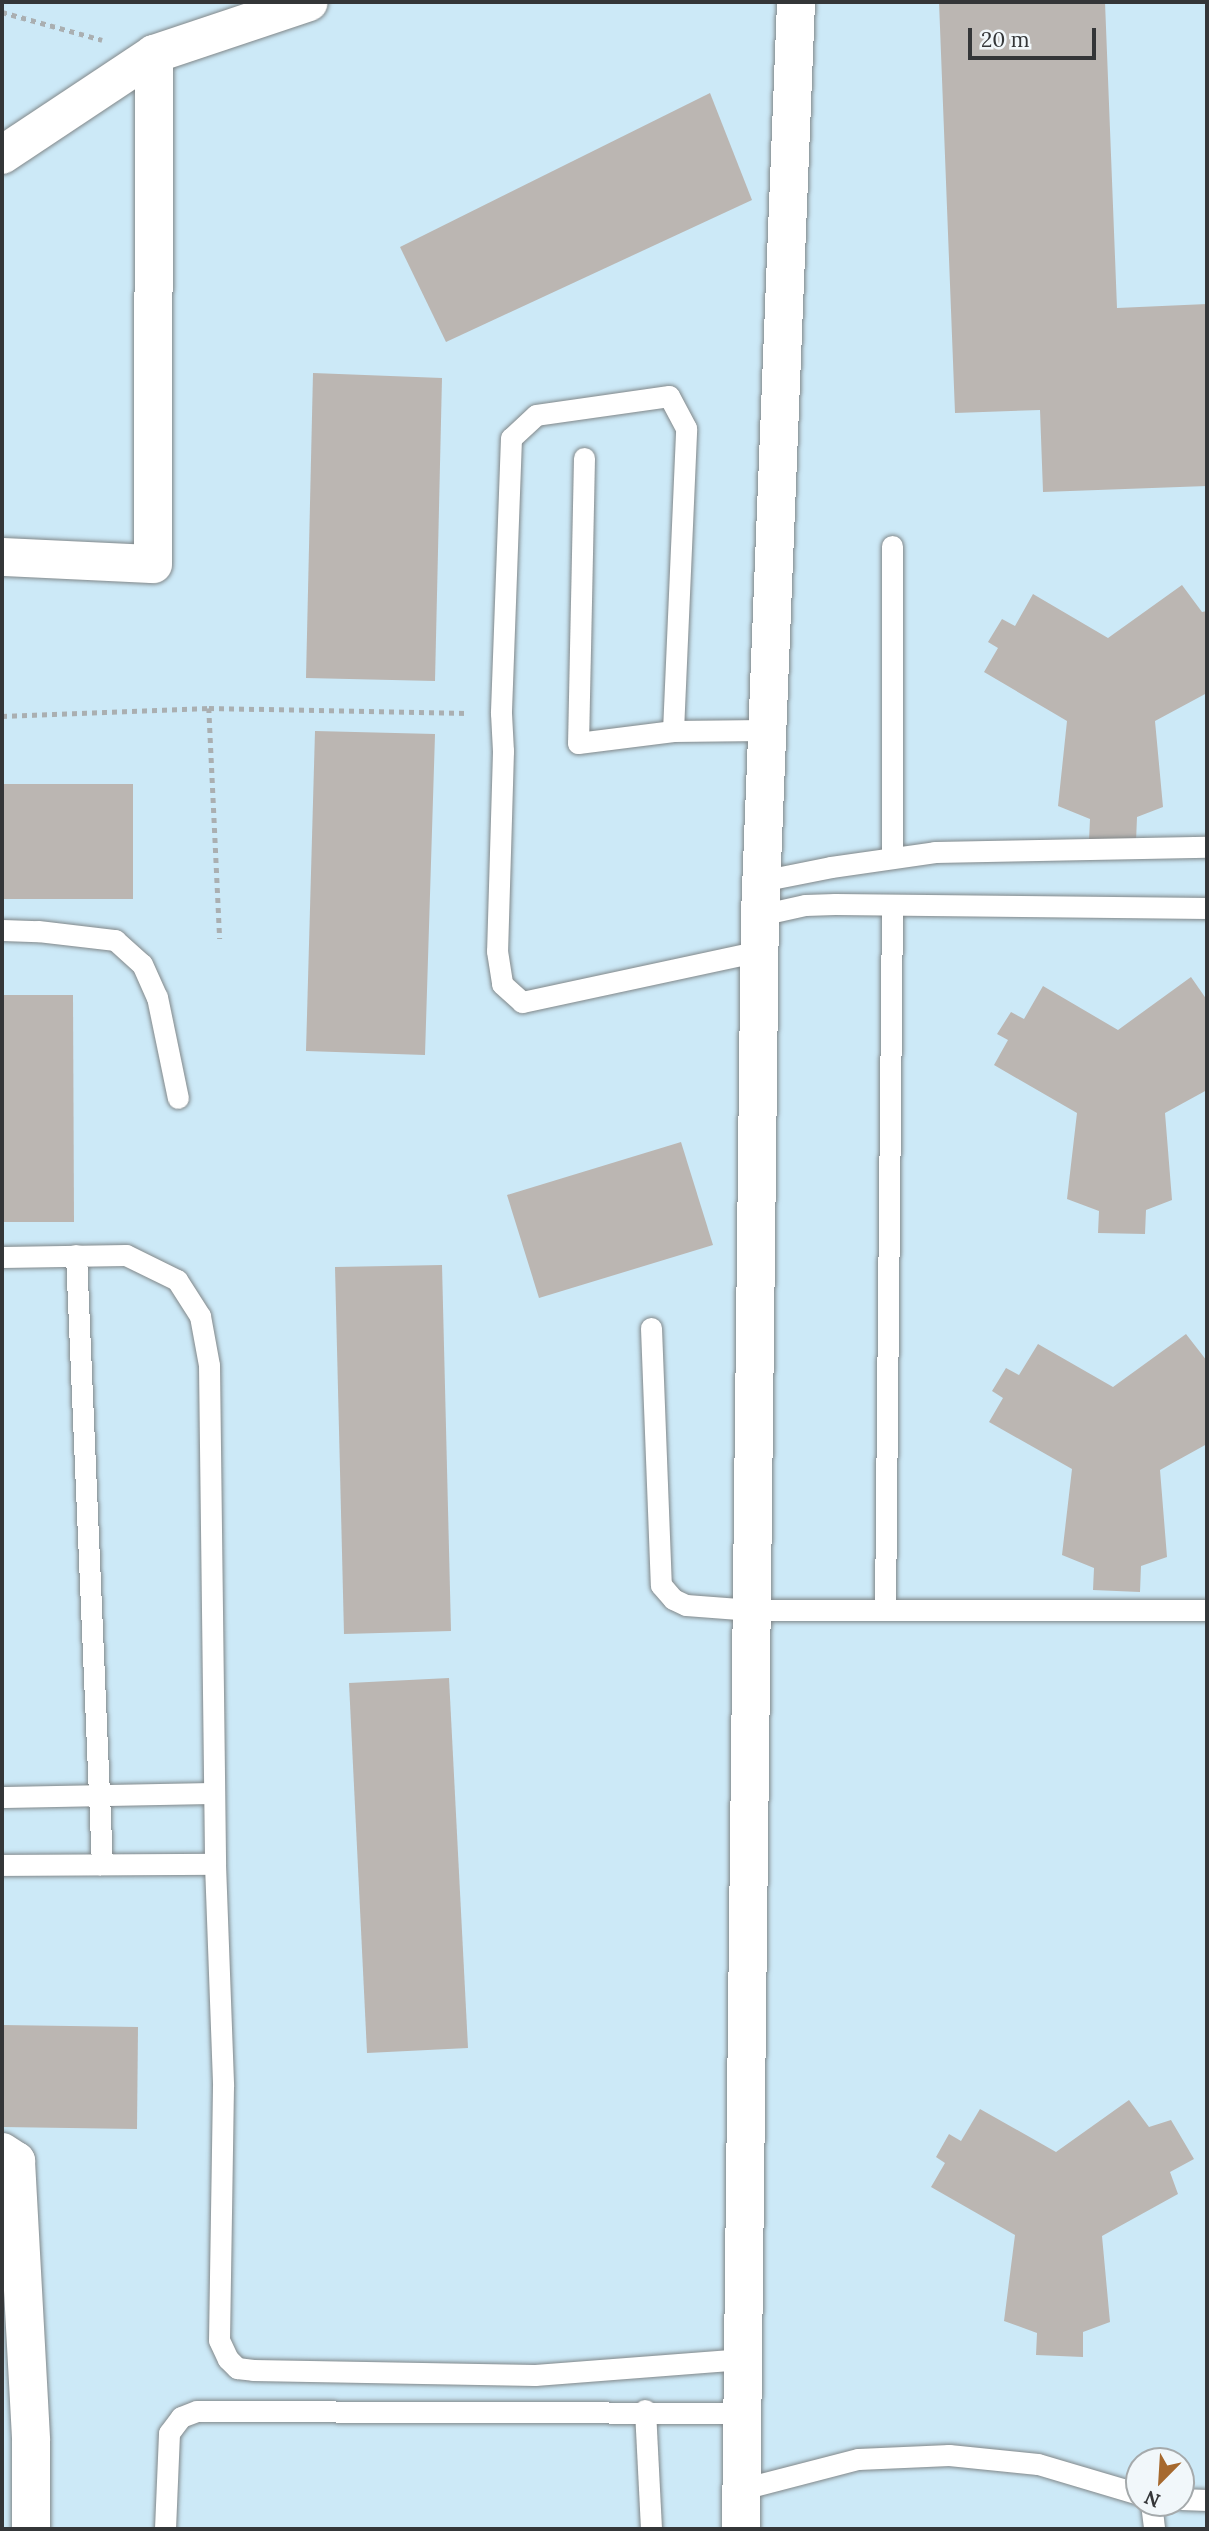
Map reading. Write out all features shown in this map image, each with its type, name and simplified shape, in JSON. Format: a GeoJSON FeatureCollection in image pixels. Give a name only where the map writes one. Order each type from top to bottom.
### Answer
{"type":"FeatureCollection","features":[{"type":"Feature","properties":{"kind":"street"},"geometry":{"type":"LineString","coordinates":[[2,155],[154,54],[309,2]]}},
{"type":"Feature","properties":{"kind":"street"},"geometry":{"type":"LineString","coordinates":[[741,2529],[760,916],[765,730],[796,2]]}},
{"type":"Feature","properties":{"kind":"street"},"geometry":{"type":"LineString","coordinates":[[2,557],[153,564],[154,54]]}},
{"type":"Feature","properties":{"kind":"street"},"geometry":{"type":"LineString","coordinates":[[2,2152],[16,2161],[13,2309],[16,2441],[31,2529]]}},
{"type":"Feature","properties":{"kind":"lane"},"geometry":{"type":"LineString","coordinates":[[673,731],[686,428],[669,396],[536,415],[511,438],[501,713],[503,751],[498,951],[502,984],[522,1002],[760,916],[891,857],[1052,848],[1207,846]]}},
{"type":"Feature","properties":{"kind":"lane"},"geometry":{"type":"LineString","coordinates":[[584,458],[578,743],[673,731],[765,730]]}},
{"type":"Feature","properties":{"kind":"lane"},"geometry":{"type":"LineString","coordinates":[[891,857],[892,546]]}},
{"type":"Feature","properties":{"kind":"lane"},"geometry":{"type":"LineString","coordinates":[[760,916],[805,905],[1207,908]]}},
{"type":"Feature","properties":{"kind":"lane"},"geometry":{"type":"LineString","coordinates":[[885,1610],[892,905]]}},
{"type":"Feature","properties":{"kind":"lane"},"geometry":{"type":"LineString","coordinates":[[2,930],[38,931],[116,940],[142,964],[158,997],[178,1098]]}},
{"type":"Feature","properties":{"kind":"lane"},"geometry":{"type":"LineString","coordinates":[[76,1255],[102,1864]]}},
{"type":"Feature","properties":{"kind":"lane"},"geometry":{"type":"LineString","coordinates":[[2,1257],[126,1255],[177,1280],[200,1316],[209,1365],[215,1864],[223,2086],[219,2340],[228,2359],[237,2368],[535,2375],[742,2359]]}},
{"type":"Feature","properties":{"kind":"lane"},"geometry":{"type":"LineString","coordinates":[[651,1328],[661,1585],[673,1599],[686,1605],[752,1610],[1207,1610]]}},
{"type":"Feature","properties":{"kind":"lane"},"geometry":{"type":"LineString","coordinates":[[2,1797],[214,1793]]}},
{"type":"Feature","properties":{"kind":"lane"},"geometry":{"type":"LineString","coordinates":[[2,1865],[215,1864]]}},
{"type":"Feature","properties":{"kind":"lane"},"geometry":{"type":"LineString","coordinates":[[645,2410],[651,2529]]}},
{"type":"Feature","properties":{"kind":"lane"},"geometry":{"type":"LineString","coordinates":[[165,2529],[169,2434],[181,2417],[197,2411],[645,2410],[741,2413]]}},
{"type":"Feature","properties":{"kind":"lane"},"geometry":{"type":"LineString","coordinates":[[742,2489],[858,2459],[949,2455],[1038,2464],[1125,2490]]}},
{"type":"Feature","properties":{"kind":"path"},"geometry":{"type":"LineString","coordinates":[[2,12],[154,54]]}},
{"type":"Feature","properties":{"kind":"path"},"geometry":{"type":"LineString","coordinates":[[2,716],[209,708],[501,713]]}},
{"type":"Feature","properties":{"kind":"path"},"geometry":{"type":"LineString","coordinates":[[209,708],[220,939]]}},
{"type":"Feature","properties":{"kind":"shaded area"},"geometry":{"type":"Polygon","coordinates":[[[2,2],[1207,2],[1207,2529],[2,2529],[2,2]]]}},
{"type":"Feature","properties":{"kind":"building"},"geometry":{"type":"Polygon","coordinates":[[[939,2],[1105,2],[1117,308],[1207,304],[1207,486],[1043,492],[1040,410],[955,413],[939,2]]]}},
{"type":"Feature","properties":{"kind":"building"},"geometry":{"type":"Polygon","coordinates":[[[710,93],[752,200],[446,342],[400,247],[710,93]]]}},
{"type":"Feature","properties":{"kind":"building"},"geometry":{"type":"Polygon","coordinates":[[[313,373],[442,378],[435,681],[306,678],[313,373]]]}},
{"type":"Feature","properties":{"kind":"building"},"geometry":{"type":"Polygon","coordinates":[[[1182,585],[1202,612],[1207,611],[1207,693],[1155,721],[1163,807],[1137,817],[1136,842],[1089,840],[1090,819],[1058,806],[1067,721],[984,672],[998,648],[988,642],[1002,619],[1015,626],[1033,594],[1108,638],[1182,585]]]}},
{"type":"Feature","properties":{"kind":"building"},"geometry":{"type":"Polygon","coordinates":[[[315,731],[435,734],[425,1055],[306,1051],[315,731]]]}},
{"type":"Feature","properties":{"kind":"building"},"geometry":{"type":"Polygon","coordinates":[[[2,784],[133,784],[133,899],[2,899],[2,784]]]}},
{"type":"Feature","properties":{"kind":"building"},"geometry":{"type":"Polygon","coordinates":[[[1191,977],[1207,1000],[1207,1090],[1165,1113],[1172,1200],[1146,1210],[1145,1234],[1098,1233],[1099,1211],[1067,1199],[1077,1113],[994,1065],[1008,1040],[997,1034],[1011,1012],[1024,1019],[1043,986],[1118,1030],[1191,977]]]}},
{"type":"Feature","properties":{"kind":"building"},"geometry":{"type":"Polygon","coordinates":[[[2,995],[73,995],[74,1222],[2,1222],[2,995]]]}},
{"type":"Feature","properties":{"kind":"building"},"geometry":{"type":"Polygon","coordinates":[[[681,1142],[713,1245],[539,1298],[507,1195],[681,1142]]]}},
{"type":"Feature","properties":{"kind":"building"},"geometry":{"type":"Polygon","coordinates":[[[442,1265],[451,1631],[344,1634],[335,1267],[442,1265]]]}},
{"type":"Feature","properties":{"kind":"building"},"geometry":{"type":"Polygon","coordinates":[[[1186,1334],[1207,1361],[1207,1444],[1160,1470],[1167,1557],[1141,1566],[1140,1592],[1093,1590],[1094,1568],[1062,1555],[1072,1469],[989,1422],[1003,1398],[992,1391],[1006,1368],[1019,1375],[1038,1344],[1113,1387],[1186,1334]]]}},
{"type":"Feature","properties":{"kind":"building"},"geometry":{"type":"Polygon","coordinates":[[[449,1678],[468,2048],[367,2053],[349,1683],[449,1678]]]}},
{"type":"Feature","properties":{"kind":"building"},"geometry":{"type":"Polygon","coordinates":[[[2,2025],[138,2027],[137,2129],[2,2127],[2,2025]]]}},
{"type":"Feature","properties":{"kind":"building"},"geometry":{"type":"Polygon","coordinates":[[[1129,2100],[1149,2127],[1171,2120],[1194,2159],[1170,2172],[1178,2194],[1102,2236],[1110,2322],[1083,2332],[1083,2357],[1036,2355],[1037,2333],[1004,2321],[1015,2235],[931,2187],[945,2163],[936,2157],[949,2134],[961,2141],[980,2109],[1056,2152],[1129,2100]]]}}]}
